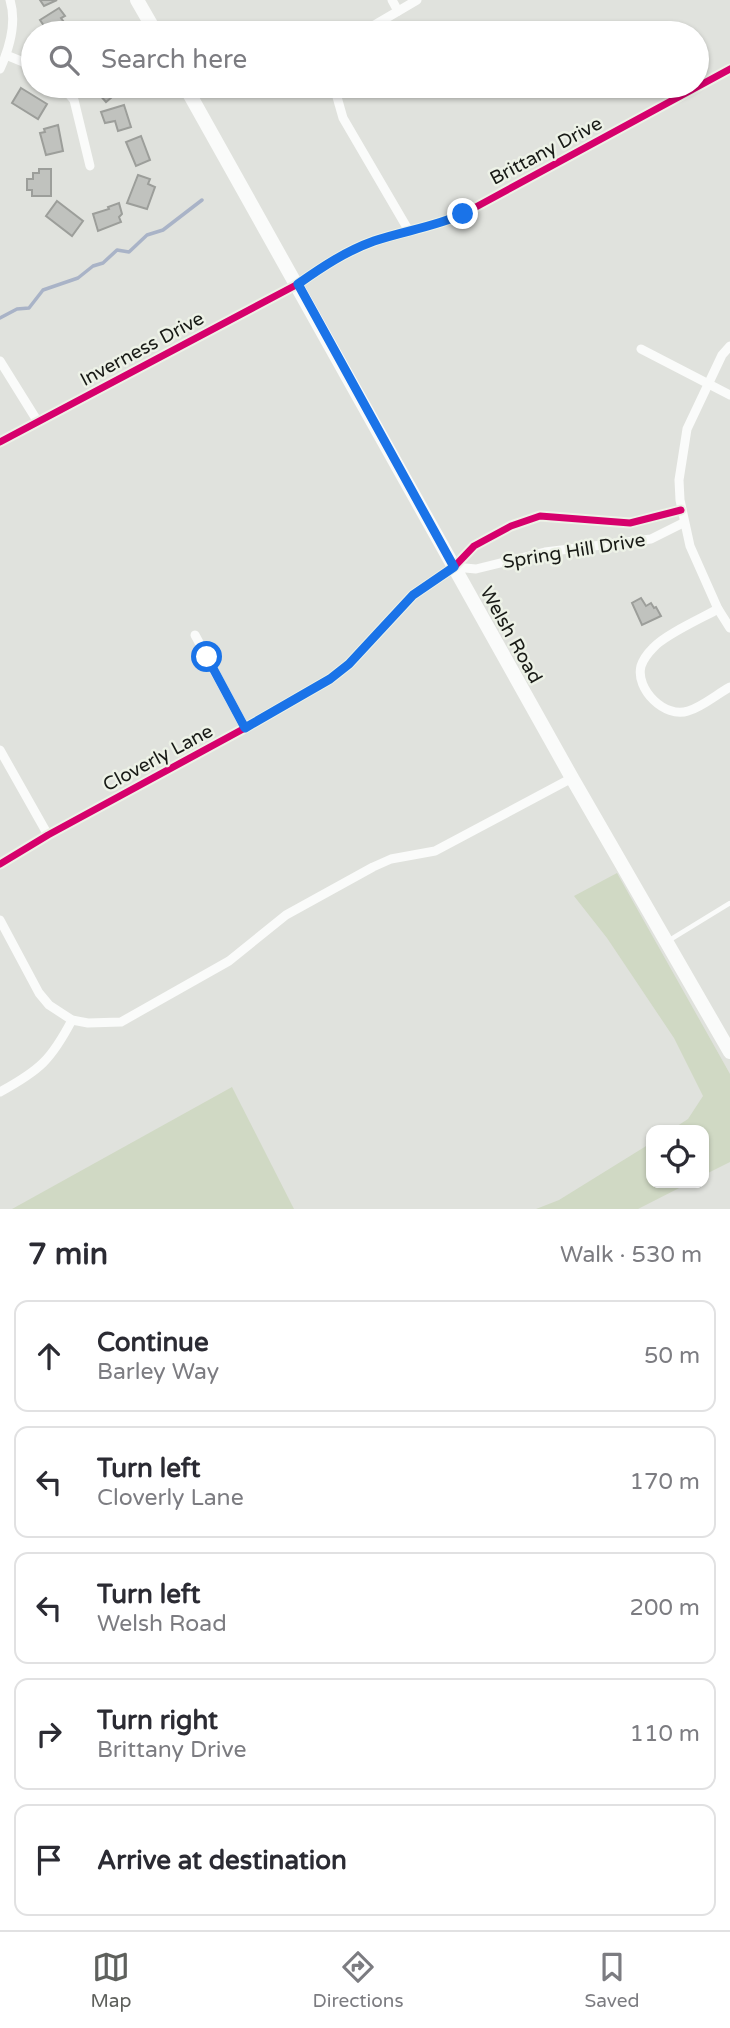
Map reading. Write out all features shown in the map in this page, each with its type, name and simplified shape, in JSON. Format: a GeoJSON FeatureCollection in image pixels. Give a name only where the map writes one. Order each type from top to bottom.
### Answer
{"type":"FeatureCollection","features":[{"type":"Feature","properties":{"kind":"main road"},"geometry":{"type":"LineString","coordinates":[[137,0],[149,21]]}},
{"type":"Feature","properties":{"kind":"main road","name":"Welsh Road"},"geometry":{"type":"LineString","coordinates":[[192,98],[572,778],[730,1052]]}},
{"type":"Feature","properties":{"kind":"street"},"geometry":{"type":"LineString","coordinates":[[0,69],[13,28],[10,0]]}},
{"type":"Feature","properties":{"kind":"street"},"geometry":{"type":"LineString","coordinates":[[392,0],[398,11]]}},
{"type":"Feature","properties":{"kind":"street"},"geometry":{"type":"LineString","coordinates":[[381,21],[417,0]]}},
{"type":"Feature","properties":{"kind":"street"},"geometry":{"type":"LineString","coordinates":[[6,55],[21,61]]}},
{"type":"Feature","properties":{"kind":"street","name":"Brittany Drive"},"geometry":{"type":"LineString","coordinates":[[709,80],[730,69]]}},
{"type":"Feature","properties":{"kind":"street"},"geometry":{"type":"LineString","coordinates":[[72,98],[90,166]]}},
{"type":"Feature","properties":{"kind":"street"},"geometry":{"type":"LineString","coordinates":[[337,98],[343,117],[409,231]]}},
{"type":"Feature","properties":{"kind":"street","name":"Brittany Drive"},"geometry":{"type":"LineString","coordinates":[[298,284],[333,260],[373,241],[442,224],[463,214],[677,98]]}},
{"type":"Feature","properties":{"kind":"street","name":"Inverness Drive"},"geometry":{"type":"LineString","coordinates":[[0,442],[298,284]]}},
{"type":"Feature","properties":{"kind":"street"},"geometry":{"type":"LineString","coordinates":[[730,346],[722,355],[687,429],[679,480],[683,523],[690,546],[718,609],[730,628]]}},
{"type":"Feature","properties":{"kind":"street"},"geometry":{"type":"LineString","coordinates":[[641,349],[730,395]]}},
{"type":"Feature","properties":{"kind":"street"},"geometry":{"type":"LineString","coordinates":[[0,361],[38,422]]}},
{"type":"Feature","properties":{"kind":"street","name":"Spring Hill Drive"},"geometry":{"type":"LineString","coordinates":[[454,567],[474,546],[510,526],[540,516],[630,523],[681,510]]}},
{"type":"Feature","properties":{"kind":"street","name":"Spring Hill Drive"},"geometry":{"type":"LineString","coordinates":[[454,567],[476,569],[545,552],[652,539],[683,523]]}},
{"type":"Feature","properties":{"kind":"street","name":"Cloverly Lane"},"geometry":{"type":"LineString","coordinates":[[0,864],[330,679],[349,664],[413,595],[454,567]]}},
{"type":"Feature","properties":{"kind":"street"},"geometry":{"type":"LineString","coordinates":[[718,609],[655,645],[641,666],[642,676],[648,695],[656,703],[676,711],[687,712],[730,687]]}},
{"type":"Feature","properties":{"kind":"street"},"geometry":{"type":"LineString","coordinates":[[195,635],[245,728]]}},
{"type":"Feature","properties":{"kind":"street"},"geometry":{"type":"LineString","coordinates":[[0,750],[48,835]]}},
{"type":"Feature","properties":{"kind":"street"},"geometry":{"type":"LineString","coordinates":[[0,919],[39,993],[49,1005],[72,1020],[88,1023],[121,1022],[229,961],[286,915],[373,867],[391,859],[435,851],[572,778]]}},
{"type":"Feature","properties":{"kind":"street"},"geometry":{"type":"LineString","coordinates":[[0,1092],[27,1077],[50,1057],[72,1020]]}},
{"type":"Feature","properties":{"kind":"lane"},"geometry":{"type":"LineString","coordinates":[[668,942],[730,902]]}},
{"type":"Feature","properties":{"kind":"green space"},"geometry":{"type":"Polygon","coordinates":[[[617,873],[730,1074],[730,1162],[709,1172],[709,1125],[679,1125],[688,1119],[703,1096],[674,1038],[607,938],[574,896],[617,873]]]}},
{"type":"Feature","properties":{"kind":"green space"},"geometry":{"type":"Polygon","coordinates":[[[232,1087],[294,1209],[12,1209],[232,1087]]]}},
{"type":"Feature","properties":{"kind":"green space"},"geometry":{"type":"Polygon","coordinates":[[[646,1146],[646,1188],[679,1188],[638,1209],[536,1209],[559,1200],[646,1146]]]}},
{"type":"Feature","properties":{"kind":"building"},"geometry":{"type":"Polygon","coordinates":[[[40,0],[57,0],[44,6],[40,0]]]}},
{"type":"Feature","properties":{"kind":"building"},"geometry":{"type":"Polygon","coordinates":[[[59,8],[65,16],[61,18],[63,21],[40,20],[59,8]]]}},
{"type":"Feature","properties":{"kind":"building"},"geometry":{"type":"Polygon","coordinates":[[[21,88],[21,98],[37,98],[47,104],[38,119],[12,103],[21,88]]]}},
{"type":"Feature","properties":{"kind":"building"},"geometry":{"type":"Polygon","coordinates":[[[124,105],[131,127],[118,131],[115,121],[105,123],[101,112],[124,105]]]}},
{"type":"Feature","properties":{"kind":"building"},"geometry":{"type":"Polygon","coordinates":[[[58,125],[63,151],[46,155],[40,133],[58,125]]]}},
{"type":"Feature","properties":{"kind":"building"},"geometry":{"type":"Polygon","coordinates":[[[141,136],[150,160],[136,166],[126,142],[141,136]]]}},
{"type":"Feature","properties":{"kind":"building"},"geometry":{"type":"Polygon","coordinates":[[[39,169],[51,169],[51,196],[32,196],[32,190],[27,190],[27,179],[33,179],[33,173],[39,173],[39,169]]]}},
{"type":"Feature","properties":{"kind":"building"},"geometry":{"type":"Polygon","coordinates":[[[138,175],[150,179],[148,184],[155,187],[147,209],[127,203],[138,175]]]}},
{"type":"Feature","properties":{"kind":"building"},"geometry":{"type":"Polygon","coordinates":[[[57,201],[83,221],[72,236],[46,216],[57,201]]]}},
{"type":"Feature","properties":{"kind":"building"},"geometry":{"type":"Polygon","coordinates":[[[119,203],[121,222],[98,231],[93,214],[119,203]]]}},
{"type":"Feature","properties":{"kind":"building"},"geometry":{"type":"Polygon","coordinates":[[[641,598],[646,606],[651,603],[656,607],[661,616],[642,625],[632,603],[641,598]]]}},
{"type":"Feature","properties":{"kind":"waterway"},"geometry":{"type":"LineString","coordinates":[[0,318],[17,309],[29,308],[43,290],[78,278],[93,266],[103,263],[117,250],[129,252],[147,235],[163,230],[202,200]]}},
{"type":"Feature","properties":{"kind":"cycle path"},"geometry":{"type":"LineString","coordinates":[[709,80],[730,69]]}},
{"type":"Feature","properties":{"kind":"cycle path"},"geometry":{"type":"LineString","coordinates":[[0,442],[298,284],[354,250],[374,241],[463,214],[677,98]]}},
{"type":"Feature","properties":{"kind":"cycle path"},"geometry":{"type":"LineString","coordinates":[[0,864],[330,679],[349,664],[413,595],[454,567],[474,546],[511,526],[540,516],[630,523],[681,510]]}},
{"type":"Feature","properties":{"kind":"route"},"geometry":{"type":"LineString","coordinates":[[207,657],[245,728],[330,679],[349,664],[413,595],[454,567],[298,284],[333,260],[373,241],[442,224],[463,214]]}}]}
